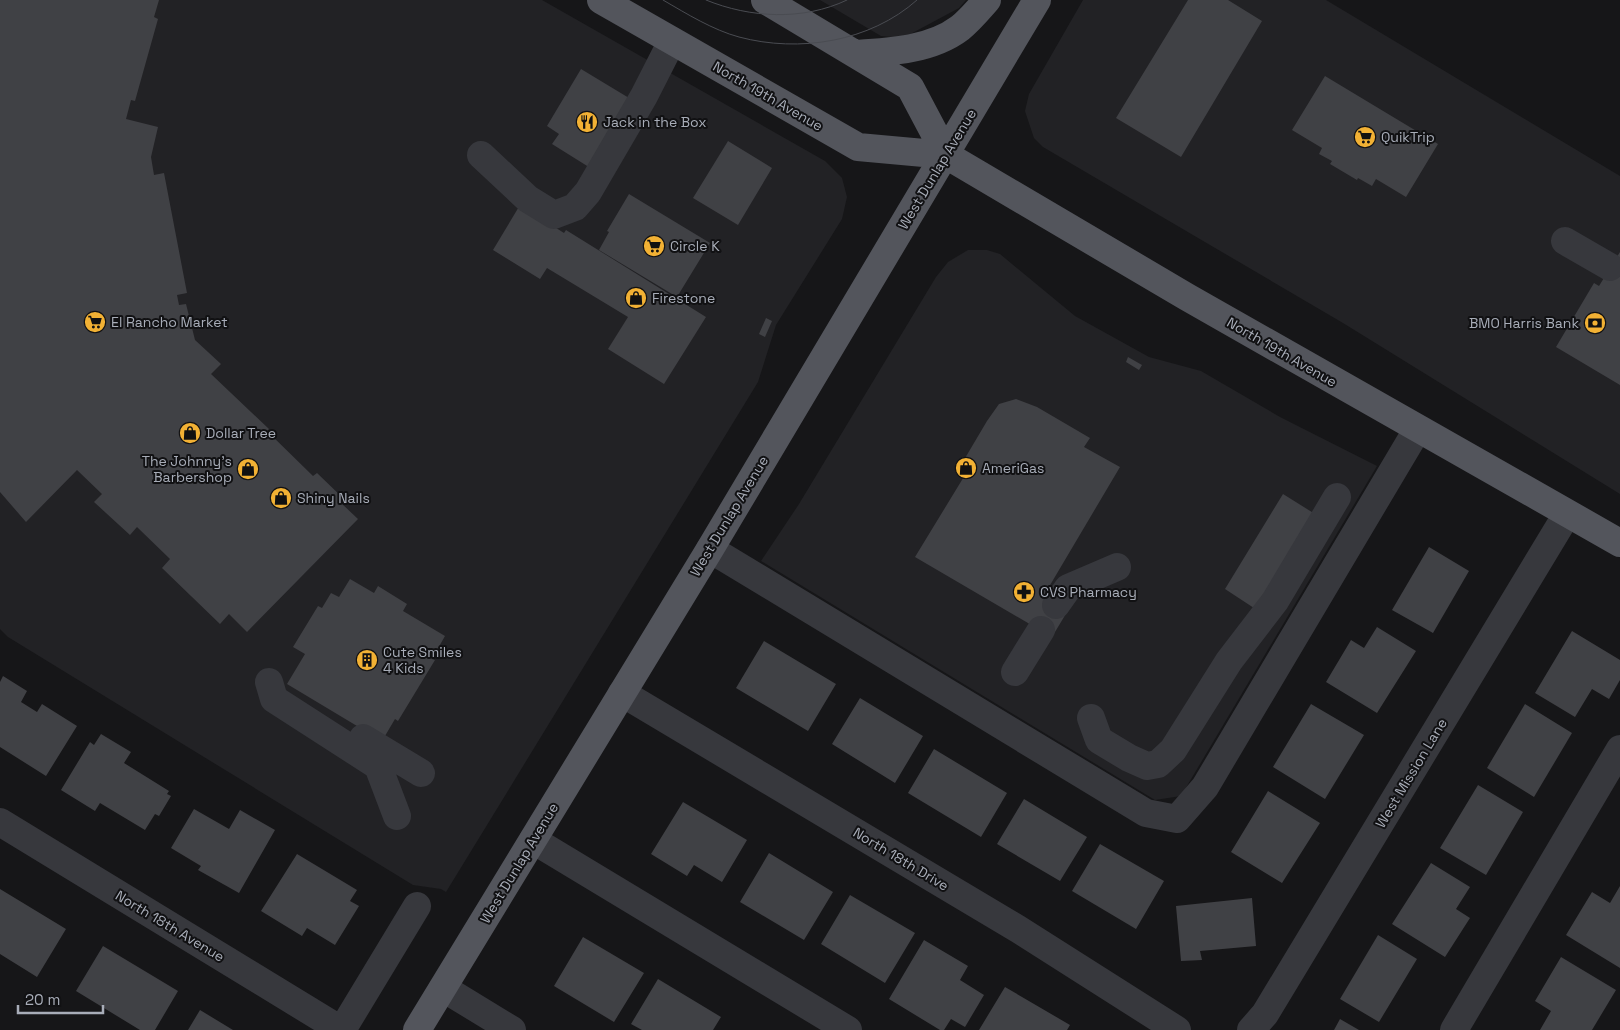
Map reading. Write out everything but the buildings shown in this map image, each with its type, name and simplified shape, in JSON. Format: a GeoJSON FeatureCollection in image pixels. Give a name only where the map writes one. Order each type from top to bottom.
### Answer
{"type":"FeatureCollection","features":[{"type":"Feature","properties":{"kind":"main road","name":"North 19th Avenue"},"geometry":{"type":"LineString","coordinates":[[601,0],[858,147],[946,155],[1009,194],[1417,430],[1620,543]]}},
{"type":"Feature","properties":{"kind":"main road"},"geometry":{"type":"LineString","coordinates":[[765,0],[910,87],[946,155]]}},
{"type":"Feature","properties":{"kind":"main road"},"geometry":{"type":"LineString","coordinates":[[855,54],[897,52],[944,37],[960,28],[987,0]]}},
{"type":"Feature","properties":{"kind":"main road","name":"West Dunlap Avenue"},"geometry":{"type":"LineString","coordinates":[[417,1030],[710,549],[1037,0]]}},
{"type":"Feature","properties":{"kind":"street"},"geometry":{"type":"LineString","coordinates":[[481,155],[528,199],[554,215],[575,207],[588,192],[644,96],[672,41]]}},
{"type":"Feature","properties":{"kind":"street"},"geometry":{"type":"LineString","coordinates":[[1565,241],[1610,268]]}},
{"type":"Feature","properties":{"kind":"street"},"geometry":{"type":"LineString","coordinates":[[710,549],[1146,813],[1177,819],[1205,787],[1417,430]]}},
{"type":"Feature","properties":{"kind":"street"},"geometry":{"type":"LineString","coordinates":[[1091,718],[1099,740],[1129,758],[1147,766],[1158,764],[1173,750],[1228,661],[1275,601],[1337,497]]}},
{"type":"Feature","properties":{"kind":"street","name":"West Mission Lane"},"geometry":{"type":"LineString","coordinates":[[1251,1030],[1265,1014],[1568,514]]}},
{"type":"Feature","properties":{"kind":"street"},"geometry":{"type":"LineString","coordinates":[[1056,606],[1068,588],[1117,567]]}},
{"type":"Feature","properties":{"kind":"street"},"geometry":{"type":"LineString","coordinates":[[1015,672],[1041,630]]}},
{"type":"Feature","properties":{"kind":"street"},"geometry":{"type":"LineString","coordinates":[[397,816],[378,766],[274,699],[269,682],[422,773]]}},
{"type":"Feature","properties":{"kind":"street","name":"North 18th Drive"},"geometry":{"type":"LineString","coordinates":[[622,693],[1018,929],[1177,1030]]}},
{"type":"Feature","properties":{"kind":"street"},"geometry":{"type":"LineString","coordinates":[[1454,1030],[1620,749]]}},
{"type":"Feature","properties":{"kind":"street","name":"North 18th Avenue"},"geometry":{"type":"LineString","coordinates":[[0,822],[341,1030]]}},
{"type":"Feature","properties":{"kind":"street"},"geometry":{"type":"LineString","coordinates":[[533,840],[848,1030]]}},
{"type":"Feature","properties":{"kind":"street"},"geometry":{"type":"LineString","coordinates":[[341,1030],[417,906]]}},
{"type":"Feature","properties":{"kind":"street"},"geometry":{"type":"LineString","coordinates":[[443,988],[498,1027]]}},
{"type":"Feature","properties":{"kind":"shaded area"},"geometry":{"type":"Polygon","coordinates":[[[0,0],[542,0],[825,161],[842,178],[847,197],[842,219],[776,325],[758,382],[446,892],[441,889],[413,885],[8,637],[0,629],[0,0]]]}},
{"type":"Feature","properties":{"kind":"shaded area"},"geometry":{"type":"Polygon","coordinates":[[[820,0],[966,0],[959,8],[903,38],[881,36],[820,0]]]}},
{"type":"Feature","properties":{"kind":"shaded area"},"geometry":{"type":"Polygon","coordinates":[[[1083,0],[1326,0],[1620,176],[1620,494],[1343,323],[1043,147],[1034,138],[1025,111],[1029,94],[1083,0]]]}},
{"type":"Feature","properties":{"kind":"shaded area"},"geometry":{"type":"Polygon","coordinates":[[[968,250],[987,250],[1000,254],[1075,316],[1149,357],[1201,371],[1280,417],[1377,466],[1181,796],[1155,800],[761,561],[799,504],[936,277],[948,262],[968,250]]]}},
{"type":"Feature","properties":{"kind":"tram line"},"geometry":{"type":"LineString","coordinates":[[663,0],[700,21],[729,34],[762,42],[786,44],[833,40],[856,34],[878,26],[917,0]]}},
{"type":"Feature","properties":{"kind":"tram line"},"geometry":{"type":"LineString","coordinates":[[706,0],[740,11],[776,15],[813,11],[847,0]]}},
{"type":"Feature","properties":{"kind":"place","name":"Jack in the Box"},"geometry":{"type":"Point","coordinates":[587,122]}},
{"type":"Feature","properties":{"kind":"place","name":"QuikTrip"},"geometry":{"type":"Point","coordinates":[1365,137]}},
{"type":"Feature","properties":{"kind":"place","name":"Circle K"},"geometry":{"type":"Point","coordinates":[654,246]}},
{"type":"Feature","properties":{"kind":"place","name":"Firestone"},"geometry":{"type":"Point","coordinates":[636,298]}},
{"type":"Feature","properties":{"kind":"place","name":"El Rancho Market"},"geometry":{"type":"Point","coordinates":[95,322]}},
{"type":"Feature","properties":{"kind":"place","name":"BMO Harris Bank"},"geometry":{"type":"Point","coordinates":[1595,323]}},
{"type":"Feature","properties":{"kind":"place","name":"Dollar Tree"},"geometry":{"type":"Point","coordinates":[190,433]}},
{"type":"Feature","properties":{"kind":"place","name":"AmeriGas"},"geometry":{"type":"Point","coordinates":[966,468]}},
{"type":"Feature","properties":{"kind":"place","name":"The Johnny's Barbershop"},"geometry":{"type":"Point","coordinates":[248,469]}},
{"type":"Feature","properties":{"kind":"place","name":"Shiny Nails"},"geometry":{"type":"Point","coordinates":[281,498]}},
{"type":"Feature","properties":{"kind":"place","name":"CVS Pharmacy"},"geometry":{"type":"Point","coordinates":[1024,592]}},
{"type":"Feature","properties":{"kind":"place","name":"Cute Smiles 4 Kids"},"geometry":{"type":"Point","coordinates":[367,660]}}]}
